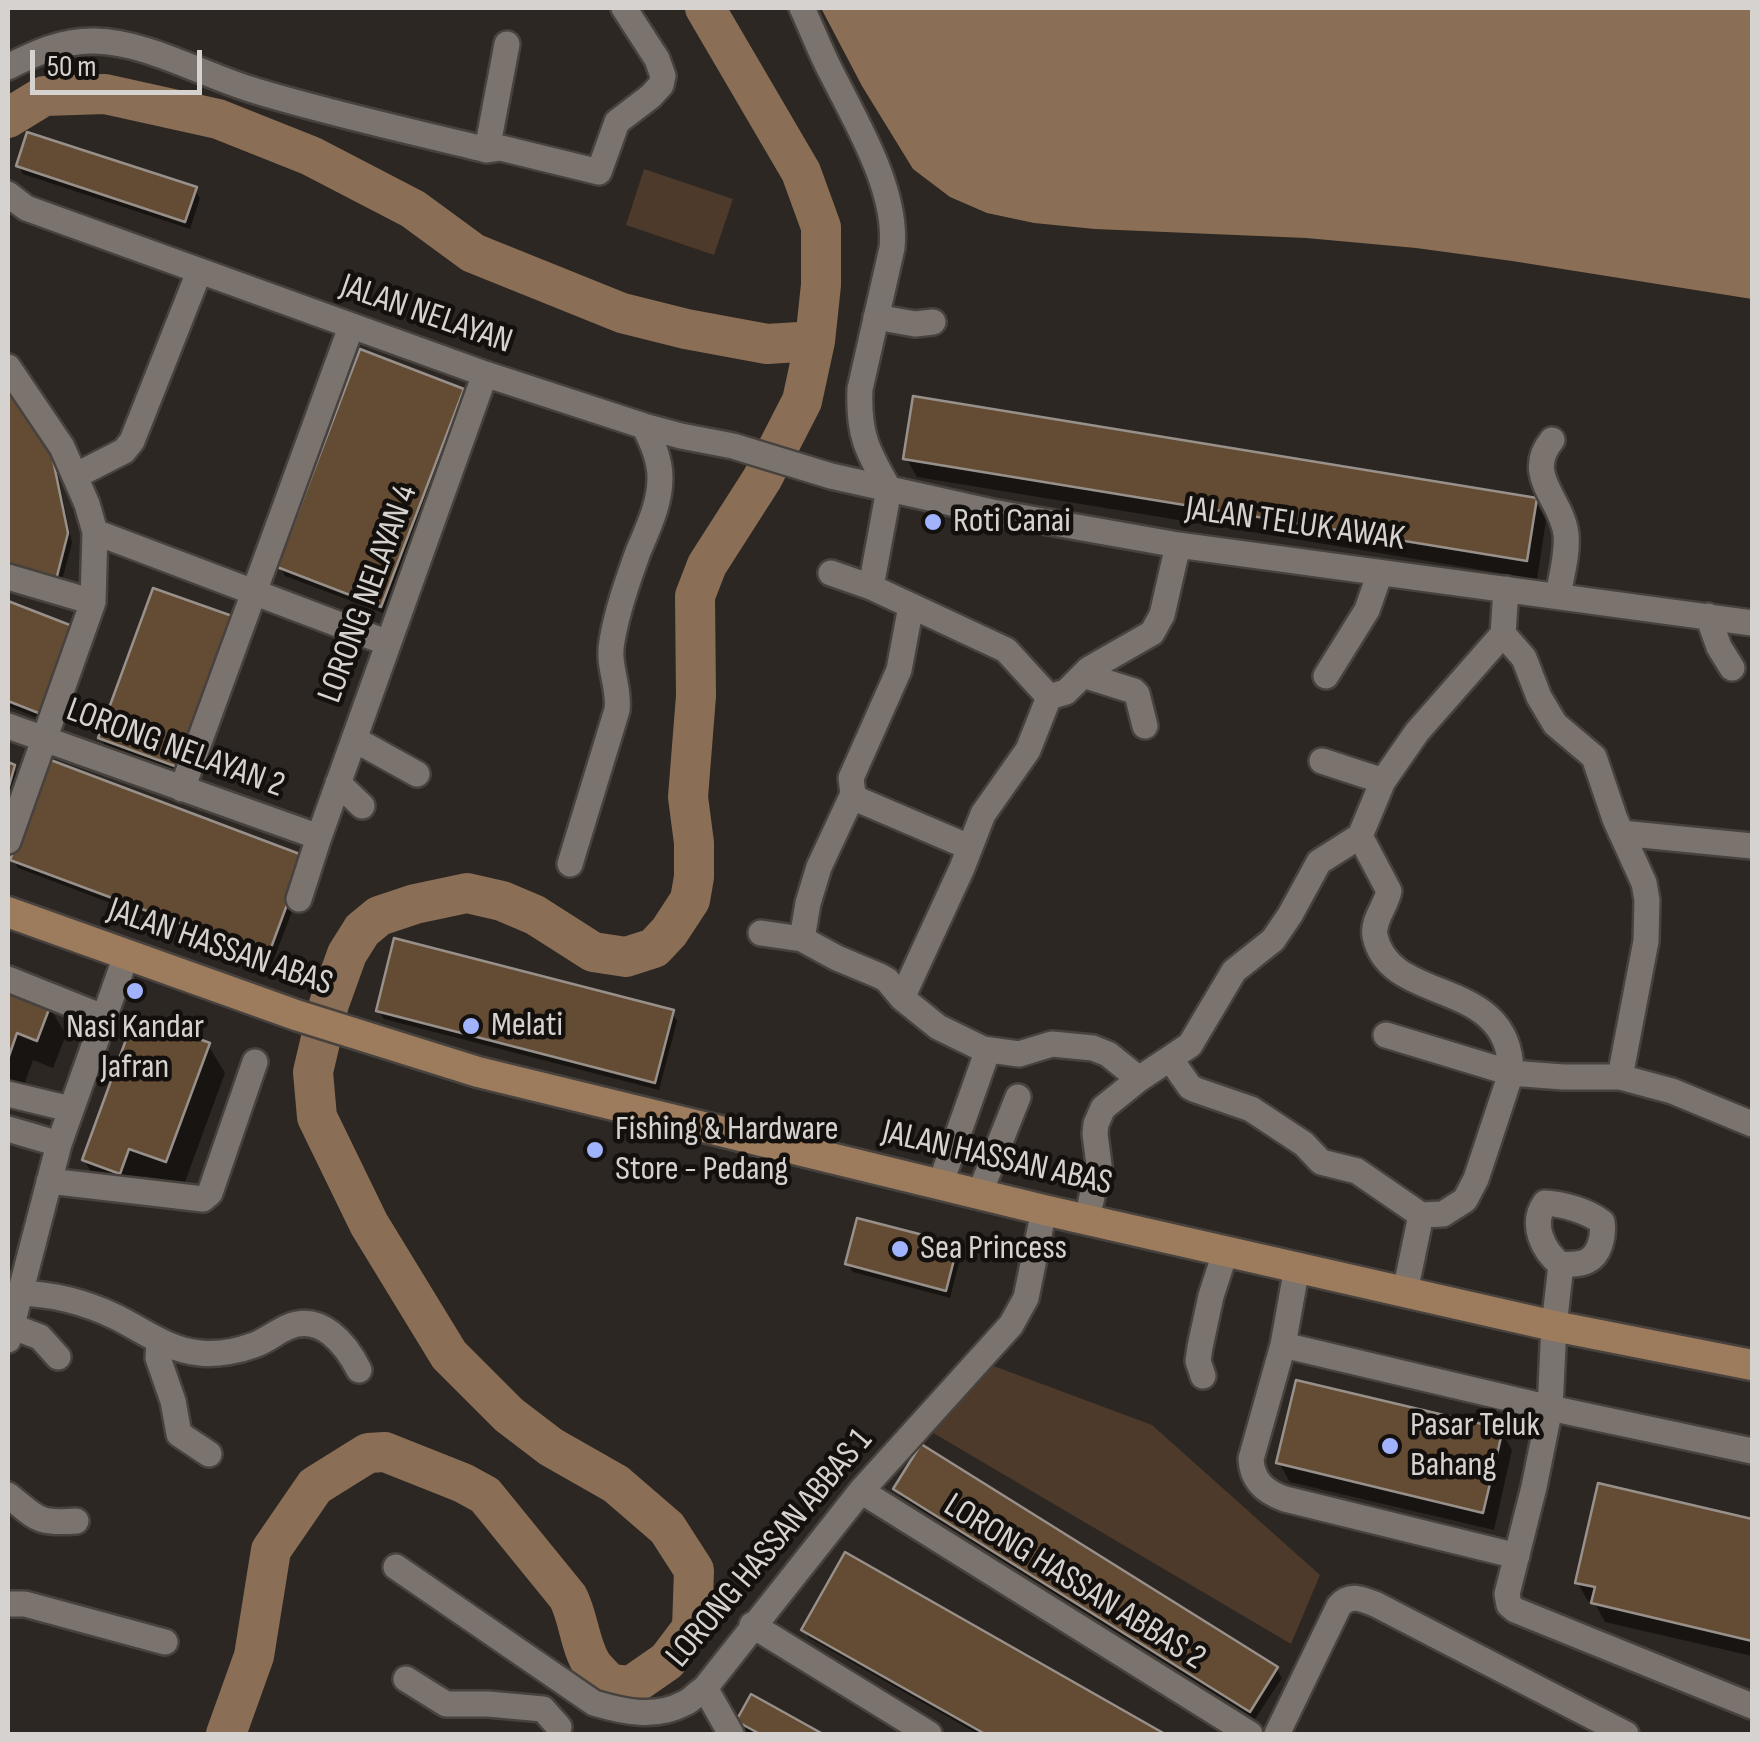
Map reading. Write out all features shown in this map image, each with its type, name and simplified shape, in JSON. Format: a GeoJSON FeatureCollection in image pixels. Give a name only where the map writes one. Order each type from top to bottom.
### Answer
{"type":"FeatureCollection","features":[{"type":"Feature","properties":{"kind":"main road","name":"JALAN HASSAN ABAS"},"geometry":{"type":"LineString","coordinates":[[8,912],[299,1016],[478,1072],[1044,1210],[1554,1326],[1752,1364]]}},
{"type":"Feature","properties":{"kind":"street"},"geometry":{"type":"LineString","coordinates":[[8,68],[65,43],[113,42],[296,103],[596,172],[600,171],[617,122],[651,96],[664,76],[624,8]]}},
{"type":"Feature","properties":{"kind":"street"},"geometry":{"type":"LineString","coordinates":[[802,8],[868,144],[894,230],[860,389],[859,410],[866,450],[889,488],[871,587]]}},
{"type":"Feature","properties":{"kind":"street"},"geometry":{"type":"LineString","coordinates":[[487,150],[507,44]]}},
{"type":"Feature","properties":{"kind":"street","name":"JALAN NELAYAN"},"geometry":{"type":"LineString","coordinates":[[8,194],[26,208],[485,374],[644,426],[733,446],[831,476]]}},
{"type":"Feature","properties":{"kind":"street"},"geometry":{"type":"LineString","coordinates":[[75,476],[124,451],[132,441],[199,272]]}},
{"type":"Feature","properties":{"kind":"street"},"geometry":{"type":"LineString","coordinates":[[876,317],[915,324],[933,322]]}},
{"type":"Feature","properties":{"kind":"street"},"geometry":{"type":"LineString","coordinates":[[182,790],[351,326]]}},
{"type":"Feature","properties":{"kind":"street"},"geometry":{"type":"LineString","coordinates":[[8,368],[62,447],[95,532],[93,602],[8,841]]}},
{"type":"Feature","properties":{"kind":"street","name":"LORONG NELAYAN 4"},"geometry":{"type":"LineString","coordinates":[[300,899],[485,374]]}},
{"type":"Feature","properties":{"kind":"street"},"geometry":{"type":"LineString","coordinates":[[570,864],[617,710],[618,692],[610,661],[614,628],[656,505],[660,477],[655,448],[644,426]]}},
{"type":"Feature","properties":{"kind":"street"},"geometry":{"type":"LineString","coordinates":[[1552,440],[1542,455],[1541,468],[1566,536],[1558,596]]}},
{"type":"Feature","properties":{"kind":"street","name":"JALAN TELUK AWAK"},"geometry":{"type":"LineString","coordinates":[[831,476],[992,512],[1178,545],[1752,623]]}},
{"type":"Feature","properties":{"kind":"street"},"geometry":{"type":"LineString","coordinates":[[95,532],[388,643]]}},
{"type":"Feature","properties":{"kind":"street"},"geometry":{"type":"LineString","coordinates":[[1049,697],[1066,692],[1083,675],[1152,633],[1166,602],[1178,545]]}},
{"type":"Feature","properties":{"kind":"street"},"geometry":{"type":"LineString","coordinates":[[831,573],[871,587],[1006,650],[1049,697]]}},
{"type":"Feature","properties":{"kind":"street"},"geometry":{"type":"LineString","coordinates":[[1326,676],[1367,610],[1380,573]]}},
{"type":"Feature","properties":{"kind":"street"},"geometry":{"type":"LineString","coordinates":[[8,577],[93,602]]}},
{"type":"Feature","properties":{"kind":"street"},"geometry":{"type":"LineString","coordinates":[[1087,1218],[1099,1166],[1094,1134],[1103,1108],[1190,1045],[1234,971],[1273,940],[1320,862],[1360,836],[1383,780],[1418,732],[1502,634],[1506,589]]}},
{"type":"Feature","properties":{"kind":"street"},"geometry":{"type":"LineString","coordinates":[[912,606],[898,670],[850,786],[859,800],[971,864]]}},
{"type":"Feature","properties":{"kind":"street"},"geometry":{"type":"LineString","coordinates":[[1708,616],[1719,647],[1732,668]]}},
{"type":"Feature","properties":{"kind":"street"},"geometry":{"type":"LineString","coordinates":[[1502,634],[1524,658],[1539,697],[1555,724],[1594,757],[1644,883],[1646,941],[1620,1077]]}},
{"type":"Feature","properties":{"kind":"street"},"geometry":{"type":"LineString","coordinates":[[1083,675],[1138,694],[1145,726]]}},
{"type":"Feature","properties":{"kind":"street"},"geometry":{"type":"LineString","coordinates":[[902,998],[971,864],[983,814],[1028,750],[1049,697]]}},
{"type":"Feature","properties":{"kind":"street","name":"LORONG NELAYAN 2"},"geometry":{"type":"LineString","coordinates":[[8,726],[319,837]]}},
{"type":"Feature","properties":{"kind":"street"},"geometry":{"type":"LineString","coordinates":[[354,740],[417,774]]}},
{"type":"Feature","properties":{"kind":"street"},"geometry":{"type":"LineString","coordinates":[[1322,761],[1383,780]]}},
{"type":"Feature","properties":{"kind":"street"},"geometry":{"type":"LineString","coordinates":[[338,784],[362,806]]}},
{"type":"Feature","properties":{"kind":"street"},"geometry":{"type":"LineString","coordinates":[[802,939],[808,902],[820,867],[853,794]]}},
{"type":"Feature","properties":{"kind":"street"},"geometry":{"type":"LineString","coordinates":[[1621,833],[1752,846]]}},
{"type":"Feature","properties":{"kind":"street"},"geometry":{"type":"LineString","coordinates":[[1170,1060],[1196,1090],[1251,1109],[1304,1144],[1321,1162],[1356,1171],[1421,1215],[1442,1214],[1465,1200],[1476,1179],[1511,1073],[1511,1058],[1504,1036],[1487,1014],[1418,981],[1384,957],[1375,929],[1389,892],[1360,836]]}},
{"type":"Feature","properties":{"kind":"street"},"geometry":{"type":"LineString","coordinates":[[760,933],[802,939],[880,976],[938,1028],[983,1049],[1019,1054],[1052,1044],[1094,1048],[1140,1079]]}},
{"type":"Feature","properties":{"kind":"street"},"geometry":{"type":"LineString","coordinates":[[58,1357],[40,1337],[9,1333],[59,1144],[126,956]]}},
{"type":"Feature","properties":{"kind":"street"},"geometry":{"type":"LineString","coordinates":[[8,978],[103,1017]]}},
{"type":"Feature","properties":{"kind":"street"},"geometry":{"type":"LineString","coordinates":[[1386,1035],[1511,1073],[1620,1077],[1672,1091],[1752,1124]]}},
{"type":"Feature","properties":{"kind":"street"},"geometry":{"type":"LineString","coordinates":[[940,1185],[985,1058],[983,1049]]}},
{"type":"Feature","properties":{"kind":"street"},"geometry":{"type":"LineString","coordinates":[[49,1182],[207,1198],[255,1062]]}},
{"type":"Feature","properties":{"kind":"street"},"geometry":{"type":"LineString","coordinates":[[8,1094],[70,1109]]}},
{"type":"Feature","properties":{"kind":"street"},"geometry":{"type":"LineString","coordinates":[[979,1195],[1018,1097]]}},
{"type":"Feature","properties":{"kind":"street"},"geometry":{"type":"LineString","coordinates":[[8,1129],[59,1144]]}},
{"type":"Feature","properties":{"kind":"street","name":"LORONG HASSAN ABBAS 1"},"geometry":{"type":"LineString","coordinates":[[396,1567],[594,1704],[639,1713],[684,1704],[705,1688],[861,1490],[1010,1326],[1026,1298],[1044,1210]]}},
{"type":"Feature","properties":{"kind":"street"},"geometry":{"type":"LineString","coordinates":[[1405,1292],[1421,1215]]}},
{"type":"Feature","properties":{"kind":"street"},"geometry":{"type":"LineString","coordinates":[[1203,1376],[1198,1362],[1200,1347],[1226,1250]]}},
{"type":"Feature","properties":{"kind":"street"},"geometry":{"type":"LineString","coordinates":[[1561,1265],[1550,1408],[1507,1594],[1509,1605],[1752,1706]]}},
{"type":"Feature","properties":{"kind":"street"},"geometry":{"type":"LineString","coordinates":[[1296,1267],[1283,1346],[1251,1458],[1251,1472],[1270,1494],[1516,1556]]}},
{"type":"Feature","properties":{"kind":"street"},"geometry":{"type":"LineString","coordinates":[[19,1293],[78,1302],[159,1342],[212,1354],[254,1345],[293,1325],[312,1325],[339,1339],[358,1370]]}},
{"type":"Feature","properties":{"kind":"street"},"geometry":{"type":"LineString","coordinates":[[159,1342],[158,1358],[174,1401],[179,1434],[210,1454]]}},
{"type":"Feature","properties":{"kind":"street"},"geometry":{"type":"LineString","coordinates":[[1283,1346],[1752,1451]]}},
{"type":"Feature","properties":{"kind":"street","name":"LORONG HASSAN ABBAS 2"},"geometry":{"type":"LineString","coordinates":[[861,1490],[1250,1734]]}},
{"type":"Feature","properties":{"kind":"street"},"geometry":{"type":"LineString","coordinates":[[8,1494],[46,1522],[76,1521]]}},
{"type":"Feature","properties":{"kind":"street"},"geometry":{"type":"LineString","coordinates":[[1277,1734],[1339,1606],[1354,1598],[1377,1605],[1626,1734]]}},
{"type":"Feature","properties":{"kind":"street"},"geometry":{"type":"LineString","coordinates":[[8,1604],[25,1604],[165,1642]]}},
{"type":"Feature","properties":{"kind":"street"},"geometry":{"type":"LineString","coordinates":[[752,1625],[929,1734]]}},
{"type":"Feature","properties":{"kind":"street"},"geometry":{"type":"LineString","coordinates":[[406,1679],[446,1704],[543,1709],[556,1731],[612,1708]]}},
{"type":"Feature","properties":{"kind":"street"},"geometry":{"type":"LineString","coordinates":[[705,1688],[731,1734]]}},
{"type":"Feature","properties":{"kind":"shaded area"},"geometry":{"type":"Polygon","coordinates":[[[821,8],[1752,8],[1752,299],[1416,248],[1306,238],[1095,229],[1034,223],[987,213],[950,197],[913,169],[862,86],[821,8]]]}},
{"type":"Feature","properties":{"kind":"shaded area"},"geometry":{"type":"Polygon","coordinates":[[[644,169],[733,199],[714,255],[626,225],[644,169]]]}},
{"type":"Feature","properties":{"kind":"shaded area"},"geometry":{"type":"Polygon","coordinates":[[[991,1365],[1152,1425],[1320,1575],[1291,1644],[930,1431],[991,1365]]]}},
{"type":"Feature","properties":{"kind":"building"},"geometry":{"type":"Polygon","coordinates":[[[27,132],[197,187],[185,222],[16,166],[27,132]]]}},
{"type":"Feature","properties":{"kind":"building"},"geometry":{"type":"Polygon","coordinates":[[[360,349],[464,389],[381,607],[277,567],[360,349]]]}},
{"type":"Feature","properties":{"kind":"building"},"geometry":{"type":"Polygon","coordinates":[[[8,392],[50,445],[68,533],[55,584],[8,566],[8,392]]]}},
{"type":"Feature","properties":{"kind":"building"},"geometry":{"type":"Polygon","coordinates":[[[913,396],[1537,498],[1527,561],[903,459],[913,396]]]}},
{"type":"Feature","properties":{"kind":"building"},"geometry":{"type":"Polygon","coordinates":[[[153,588],[235,617],[180,768],[98,738],[153,588]]]}},
{"type":"Feature","properties":{"kind":"building"},"geometry":{"type":"Polygon","coordinates":[[[8,601],[75,627],[41,714],[8,701],[8,601]]]}},
{"type":"Feature","properties":{"kind":"building"},"geometry":{"type":"Polygon","coordinates":[[[48,759],[305,856],[268,956],[10,860],[48,759]]]}},
{"type":"Feature","properties":{"kind":"building"},"geometry":{"type":"Polygon","coordinates":[[[8,762],[15,765],[8,790],[8,762]]]}},
{"type":"Feature","properties":{"kind":"building"},"geometry":{"type":"Polygon","coordinates":[[[394,938],[674,1010],[655,1083],[376,1011],[394,938]]]}},
{"type":"Feature","properties":{"kind":"building"},"geometry":{"type":"Polygon","coordinates":[[[8,988],[51,1004],[37,1041],[17,1033],[8,1059],[8,988]]]}},
{"type":"Feature","properties":{"kind":"building"},"geometry":{"type":"Polygon","coordinates":[[[135,1015],[210,1043],[166,1162],[129,1149],[120,1174],[82,1160],[135,1015]]]}},
{"type":"Feature","properties":{"kind":"building"},"geometry":{"type":"Polygon","coordinates":[[[857,1218],[958,1244],[946,1291],[845,1264],[857,1218]]]}},
{"type":"Feature","properties":{"kind":"building","name":"Pasar Teluk Bahang"},"geometry":{"type":"Polygon","coordinates":[[[1296,1380],[1503,1429],[1483,1513],[1276,1463],[1296,1380]]]}},
{"type":"Feature","properties":{"kind":"building"},"geometry":{"type":"Polygon","coordinates":[[[921,1444],[1278,1667],[1250,1712],[893,1489],[921,1444]]]}},
{"type":"Feature","properties":{"kind":"building"},"geometry":{"type":"Polygon","coordinates":[[[1598,1483],[1752,1519],[1752,1641],[1591,1603],[1595,1587],[1575,1583],[1598,1483]]]}},
{"type":"Feature","properties":{"kind":"building"},"geometry":{"type":"Polygon","coordinates":[[[845,1552],[1165,1734],[985,1734],[801,1630],[845,1552]]]}},
{"type":"Feature","properties":{"kind":"building"},"geometry":{"type":"Polygon","coordinates":[[[751,1694],[823,1734],[760,1734],[736,1721],[751,1694]]]}},
{"type":"Feature","properties":{"kind":"waterway"},"geometry":{"type":"LineString","coordinates":[[226,1734],[254,1656],[271,1550],[315,1486],[368,1453],[385,1452],[485,1495],[568,1597],[589,1659],[610,1684],[631,1686],[667,1661],[692,1628],[694,1570],[667,1528],[616,1484],[551,1447],[509,1415],[449,1355],[369,1224],[317,1117],[313,1072],[329,1004],[347,954],[362,930],[379,916],[467,893],[502,901],[535,915],[593,952],[626,957],[654,948],[690,900],[694,843],[688,797],[696,696],[695,596],[707,565],[762,479],[802,401],[815,341],[821,285],[821,227],[801,172],[705,8]]}},
{"type":"Feature","properties":{"kind":"waterway"},"geometry":{"type":"LineString","coordinates":[[8,118],[44,96],[105,94],[218,119],[311,156],[413,209],[473,253],[622,313],[767,344],[815,341]]}},
{"type":"Feature","properties":{"kind":"place","name":"Roti Canai"},"geometry":{"type":"Point","coordinates":[933,522]}},
{"type":"Feature","properties":{"kind":"place","name":"Nasi Kandar Jafran"},"geometry":{"type":"Point","coordinates":[135,991]}},
{"type":"Feature","properties":{"kind":"place","name":"Melati"},"geometry":{"type":"Point","coordinates":[471,1026]}},
{"type":"Feature","properties":{"kind":"place","name":"Fishing & Hardware Store - Pedang"},"geometry":{"type":"Point","coordinates":[595,1150]}},
{"type":"Feature","properties":{"kind":"place","name":"Sea Princess"},"geometry":{"type":"Point","coordinates":[900,1249]}},
{"type":"Feature","properties":{"kind":"place","name":"Pasar Teluk Bahang"},"geometry":{"type":"Point","coordinates":[1390,1446]}}]}
